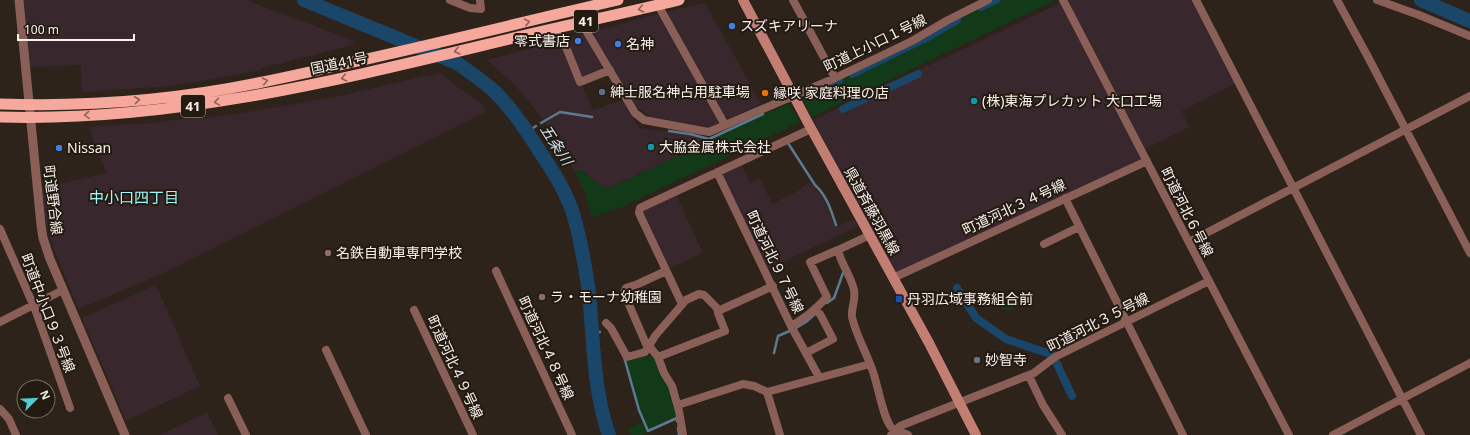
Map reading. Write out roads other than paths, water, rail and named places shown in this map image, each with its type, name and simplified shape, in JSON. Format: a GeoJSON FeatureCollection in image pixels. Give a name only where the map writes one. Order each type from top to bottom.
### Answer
{"type":"FeatureCollection","features":[{"type":"Feature","properties":{"kind":"highway","name":"国道41号"},"geometry":{"type":"LineString","coordinates":[[0,104],[29,105],[118,102],[189,94],[257,83],[379,57],[618,0]]}},
{"type":"Feature","properties":{"kind":"highway","name":"国道41号"},"geometry":{"type":"LineString","coordinates":[[0,117],[30,118],[122,113],[193,106],[263,95],[382,70],[494,42],[679,0]]}},
{"type":"Feature","properties":{"kind":"main road","name":"県道斉藤羽黒線"},"geometry":{"type":"LineString","coordinates":[[743,0],[811,129],[960,402],[976,435]]}},
{"type":"Feature","properties":{"kind":"street","name":"町道野合線"},"geometry":{"type":"LineString","coordinates":[[19,0],[41,226],[46,249],[125,435]]}},
{"type":"Feature","properties":{"kind":"street"},"geometry":{"type":"LineString","coordinates":[[450,0],[470,8],[481,9],[480,0]]}},
{"type":"Feature","properties":{"kind":"street"},"geometry":{"type":"LineString","coordinates":[[793,0],[835,78]]}},
{"type":"Feature","properties":{"kind":"street","name":"町道上小口１号線"},"geometry":{"type":"LineString","coordinates":[[581,22],[635,113],[644,120],[709,132],[793,95],[799,95],[912,42],[948,20],[988,0]]}},
{"type":"Feature","properties":{"kind":"street","name":"町道河北６号線"},"geometry":{"type":"LineString","coordinates":[[1063,0],[1289,435]]}},
{"type":"Feature","properties":{"kind":"street"},"geometry":{"type":"LineString","coordinates":[[1196,0],[1422,435]]}},
{"type":"Feature","properties":{"kind":"street"},"geometry":{"type":"LineString","coordinates":[[1337,0],[1470,253]]}},
{"type":"Feature","properties":{"kind":"street"},"geometry":{"type":"LineString","coordinates":[[1377,0],[1420,15],[1470,36]]}},
{"type":"Feature","properties":{"kind":"street"},"geometry":{"type":"LineString","coordinates":[[658,5],[724,125]]}},
{"type":"Feature","properties":{"kind":"street"},"geometry":{"type":"LineString","coordinates":[[558,27],[580,82],[610,70]]}},
{"type":"Feature","properties":{"kind":"street"},"geometry":{"type":"LineString","coordinates":[[1189,242],[1470,96]]}},
{"type":"Feature","properties":{"kind":"street"},"geometry":{"type":"LineString","coordinates":[[682,304],[639,213],[641,207],[811,129]]}},
{"type":"Feature","properties":{"kind":"street","name":"町道河北３４号線"},"geometry":{"type":"LineString","coordinates":[[893,278],[1147,161]]}},
{"type":"Feature","properties":{"kind":"street","name":"町道河北９７号線"},"geometry":{"type":"LineString","coordinates":[[717,172],[792,326],[803,320],[827,297],[810,262],[838,250]]}},
{"type":"Feature","properties":{"kind":"street"},"geometry":{"type":"LineString","coordinates":[[1065,198],[1177,435]]}},
{"type":"Feature","properties":{"kind":"street"},"geometry":{"type":"LineString","coordinates":[[1044,244],[1079,227]]}},
{"type":"Feature","properties":{"kind":"street","name":"町道中小口９３号線"},"geometry":{"type":"LineString","coordinates":[[2,232],[34,306],[70,408]]}},
{"type":"Feature","properties":{"kind":"street"},"geometry":{"type":"LineString","coordinates":[[870,235],[838,250],[840,258],[854,288],[855,295],[852,312],[854,323],[870,364],[883,408],[893,433],[908,435]]}},
{"type":"Feature","properties":{"kind":"street","name":"町道河北４８号線"},"geometry":{"type":"LineString","coordinates":[[496,271],[572,435]]}},
{"type":"Feature","properties":{"kind":"street"},"geometry":{"type":"LineString","coordinates":[[666,271],[626,288],[624,293],[646,344],[658,357],[664,373],[672,386],[678,405],[682,435]]}},
{"type":"Feature","properties":{"kind":"street","name":"町道河北３５号線"},"geometry":{"type":"LineString","coordinates":[[893,433],[900,426],[1034,374],[1055,357],[1209,281]]}},
{"type":"Feature","properties":{"kind":"street"},"geometry":{"type":"LineString","coordinates":[[718,311],[773,286]]}},
{"type":"Feature","properties":{"kind":"street"},"geometry":{"type":"LineString","coordinates":[[0,322],[63,290]]}},
{"type":"Feature","properties":{"kind":"street"},"geometry":{"type":"LineString","coordinates":[[606,323],[611,328],[627,358],[645,352],[655,336],[686,300],[699,294],[704,295],[716,307],[725,331],[658,357]]}},
{"type":"Feature","properties":{"kind":"street","name":"町道河北４９号線"},"geometry":{"type":"LineString","coordinates":[[414,310],[473,435]]}},
{"type":"Feature","properties":{"kind":"street"},"geometry":{"type":"LineString","coordinates":[[806,353],[833,339],[820,314],[815,310]]}},
{"type":"Feature","properties":{"kind":"street"},"geometry":{"type":"LineString","coordinates":[[1124,323],[1183,435]]}},
{"type":"Feature","properties":{"kind":"street"},"geometry":{"type":"LineString","coordinates":[[792,326],[819,377]]}},
{"type":"Feature","properties":{"kind":"street"},"geometry":{"type":"LineString","coordinates":[[326,350],[366,435]]}},
{"type":"Feature","properties":{"kind":"street"},"geometry":{"type":"LineString","coordinates":[[1333,435],[1470,363]]}},
{"type":"Feature","properties":{"kind":"street"},"geometry":{"type":"LineString","coordinates":[[678,405],[743,384],[754,386],[768,392],[870,364]]}},
{"type":"Feature","properties":{"kind":"street"},"geometry":{"type":"LineString","coordinates":[[1029,376],[1043,405],[1062,435]]}},
{"type":"Feature","properties":{"kind":"street"},"geometry":{"type":"LineString","coordinates":[[768,392],[780,435]]}},
{"type":"Feature","properties":{"kind":"street"},"geometry":{"type":"LineString","coordinates":[[228,398],[246,435]]}},
{"type":"Feature","properties":{"kind":"street"},"geometry":{"type":"LineString","coordinates":[[349,398],[345,401],[361,435]]}},
{"type":"Feature","properties":{"kind":"street"},"geometry":{"type":"LineString","coordinates":[[0,408],[9,420],[16,435]]}},
{"type":"Feature","properties":{"kind":"waterway","name":"五条川"},"geometry":{"type":"LineString","coordinates":[[304,0],[457,63],[495,92],[520,122],[561,185],[570,205],[576,224],[588,285],[596,380],[603,417],[609,435]]}},
{"type":"Feature","properties":{"kind":"waterway"},"geometry":{"type":"LineString","coordinates":[[981,7],[996,0]]}},
{"type":"Feature","properties":{"kind":"waterway"},"geometry":{"type":"LineString","coordinates":[[1421,0],[1470,21]]}},
{"type":"Feature","properties":{"kind":"waterway"},"geometry":{"type":"LineString","coordinates":[[852,74],[926,38],[957,20]]}},
{"type":"Feature","properties":{"kind":"waterway"},"geometry":{"type":"LineString","coordinates":[[843,109],[918,74]]}},
{"type":"Feature","properties":{"kind":"waterway"},"geometry":{"type":"LineString","coordinates":[[811,93],[839,80]]}},
{"type":"Feature","properties":{"kind":"waterway"},"geometry":{"type":"LineString","coordinates":[[541,123],[560,112],[592,117]]}},
{"type":"Feature","properties":{"kind":"waterway"},"geometry":{"type":"LineString","coordinates":[[669,131],[709,139],[763,114]]}},
{"type":"Feature","properties":{"kind":"waterway"},"geometry":{"type":"LineString","coordinates":[[527,132],[536,126]]}},
{"type":"Feature","properties":{"kind":"waterway"},"geometry":{"type":"LineString","coordinates":[[788,143],[815,185],[826,199],[836,225]]}},
{"type":"Feature","properties":{"kind":"waterway"},"geometry":{"type":"LineString","coordinates":[[827,303],[834,298],[843,273]]}},
{"type":"Feature","properties":{"kind":"waterway"},"geometry":{"type":"LineString","coordinates":[[957,288],[976,318],[1006,339],[1053,355]]}},
{"type":"Feature","properties":{"kind":"waterway"},"geometry":{"type":"LineString","coordinates":[[796,328],[816,313]]}},
{"type":"Feature","properties":{"kind":"waterway"},"geometry":{"type":"LineString","coordinates":[[774,353],[778,336],[792,330]]}},
{"type":"Feature","properties":{"kind":"waterway"},"geometry":{"type":"LineString","coordinates":[[592,332],[600,332]]}},
{"type":"Feature","properties":{"kind":"waterway"},"geometry":{"type":"LineString","coordinates":[[624,357],[639,410],[648,431],[677,418],[677,421]]}},
{"type":"Feature","properties":{"kind":"waterway"},"geometry":{"type":"LineString","coordinates":[[1056,362],[1072,396]]}},
{"type":"Feature","properties":{"kind":"waterway"},"geometry":{"type":"LineString","coordinates":[[678,428],[679,435]]}},
{"type":"Feature","properties":{"kind":"place","name":"スズキアリーナ"},"geometry":{"type":"Point","coordinates":[732,26]}},
{"type":"Feature","properties":{"kind":"place","name":"零式書店"},"geometry":{"type":"Point","coordinates":[578,41]}},
{"type":"Feature","properties":{"kind":"place","name":"名神"},"geometry":{"type":"Point","coordinates":[618,44]}},
{"type":"Feature","properties":{"kind":"place","name":"紳士服名神占用駐車場"},"geometry":{"type":"Point","coordinates":[602,92]}},
{"type":"Feature","properties":{"kind":"place","name":"縁咲 家庭料理の店"},"geometry":{"type":"Point","coordinates":[765,93]}},
{"type":"Feature","properties":{"kind":"place","name":"(株)東海プレカット 大口工場"},"geometry":{"type":"Point","coordinates":[974,101]}},
{"type":"Feature","properties":{"kind":"place","name":"大脇金属株式会社"},"geometry":{"type":"Point","coordinates":[651,147]}},
{"type":"Feature","properties":{"kind":"place","name":"Nissan"},"geometry":{"type":"Point","coordinates":[59,148]}},
{"type":"Feature","properties":{"kind":"place","name":"名鉄自動車専門学校"},"geometry":{"type":"Point","coordinates":[328,253]}},
{"type":"Feature","properties":{"kind":"place","name":"ラ・モーナ幼稚園"},"geometry":{"type":"Point","coordinates":[542,297]}},
{"type":"Feature","properties":{"kind":"place","name":"丹羽広域事務組合前"},"geometry":{"type":"Point","coordinates":[899,299]}},
{"type":"Feature","properties":{"kind":"place","name":"妙智寺"},"geometry":{"type":"Point","coordinates":[977,360]}},
{"type":"Feature","properties":{"kind":"district","name":"中小口四丁目"},"geometry":{"type":"Point","coordinates":[134,198]}}]}
